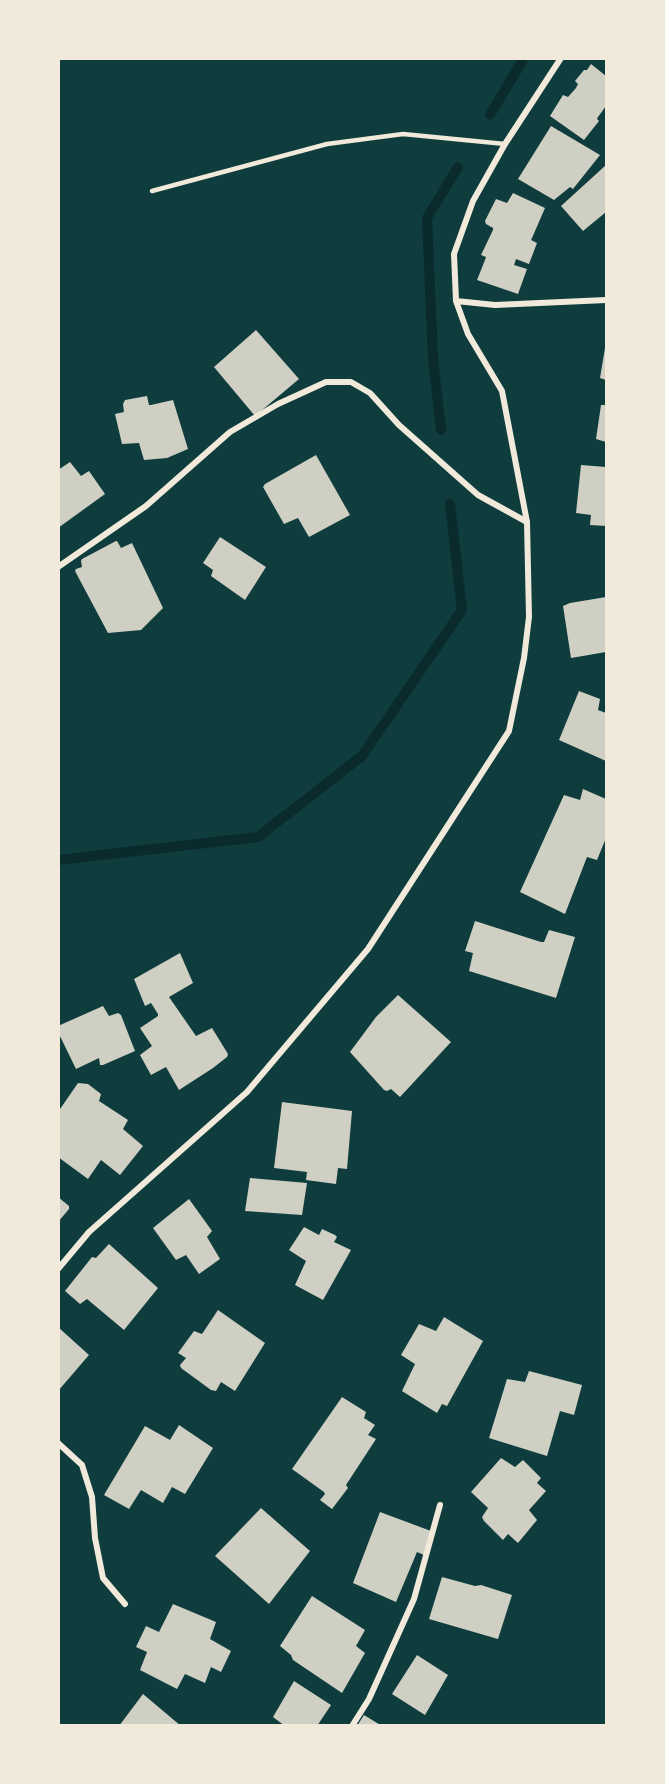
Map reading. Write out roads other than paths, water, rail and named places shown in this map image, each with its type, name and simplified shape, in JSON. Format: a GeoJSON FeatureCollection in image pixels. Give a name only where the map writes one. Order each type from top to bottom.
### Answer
{"type":"FeatureCollection","features":[{"type":"Feature","properties":{"kind":"street"},"geometry":{"type":"LineString","coordinates":[[58,1269],[89,1232],[247,1092],[368,949],[509,731],[524,658],[529,617],[527,522],[502,391],[468,334],[456,301],[454,254],[473,201],[505,144],[561,58]]}},
{"type":"Feature","properties":{"kind":"street"},"geometry":{"type":"LineString","coordinates":[[456,301],[495,305],[606,300]]}},
{"type":"Feature","properties":{"kind":"street"},"geometry":{"type":"LineString","coordinates":[[58,567],[146,506],[230,432],[279,404],[326,382],[351,382],[370,393],[399,425],[477,495],[527,522]]}},
{"type":"Feature","properties":{"kind":"street"},"geometry":{"type":"LineString","coordinates":[[58,1443],[82,1465],[92,1497],[95,1538],[103,1578],[125,1604]]}},
{"type":"Feature","properties":{"kind":"street"},"geometry":{"type":"LineString","coordinates":[[352,1725],[369,1699],[414,1599],[440,1505]]}},
{"type":"Feature","properties":{"kind":"lane"},"geometry":{"type":"LineString","coordinates":[[152,191],[327,144],[403,134],[505,144]]}},
{"type":"Feature","properties":{"kind":"waterway"},"geometry":{"type":"LineString","coordinates":[[490,115],[524,58]]}},
{"type":"Feature","properties":{"kind":"waterway"},"geometry":{"type":"LineString","coordinates":[[441,430],[433,359],[427,218],[458,167]]}},
{"type":"Feature","properties":{"kind":"waterway"},"geometry":{"type":"LineString","coordinates":[[58,860],[258,837],[362,756],[462,610],[450,504]]}}]}
